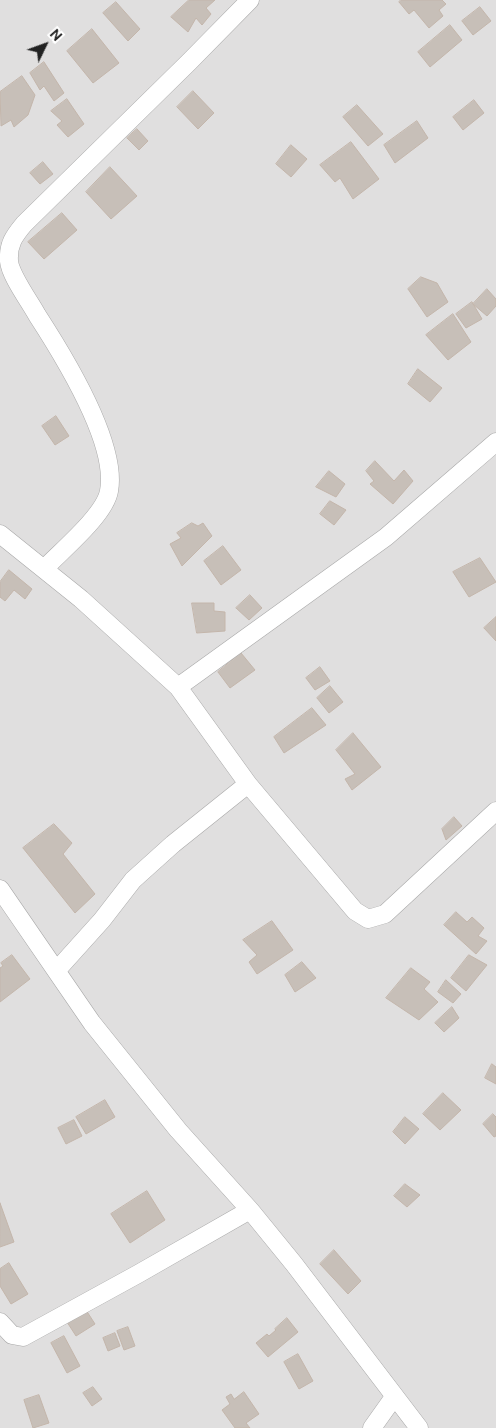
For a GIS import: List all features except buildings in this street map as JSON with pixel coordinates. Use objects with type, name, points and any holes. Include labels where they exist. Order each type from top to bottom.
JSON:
[{"type":"street","points":[[44,569],[94,519],[109,492],[109,458],[88,402],[62,352],[22,290],[12,269],[9,262],[11,240],[24,224],[250,0]]},
{"type":"street","points":[[178,687],[386,537],[496,442]]},
{"type":"street","points":[[0,534],[81,599],[178,687],[248,784],[354,911],[368,918],[385,914],[496,811]]},
{"type":"street","points":[[56,970],[102,920],[133,880],[173,844],[248,784]]},
{"type":"street","points":[[0,888],[92,1022],[178,1130],[250,1210],[294,1264],[419,1428]]},
{"type":"street","points":[[0,1322],[12,1335],[23,1337],[130,1279],[250,1210]]},
{"type":"street","points":[[372,1428],[394,1397]]},
{"type":"shaded area","points":[[0,0],[496,0],[496,1428],[0,1428]]}]
